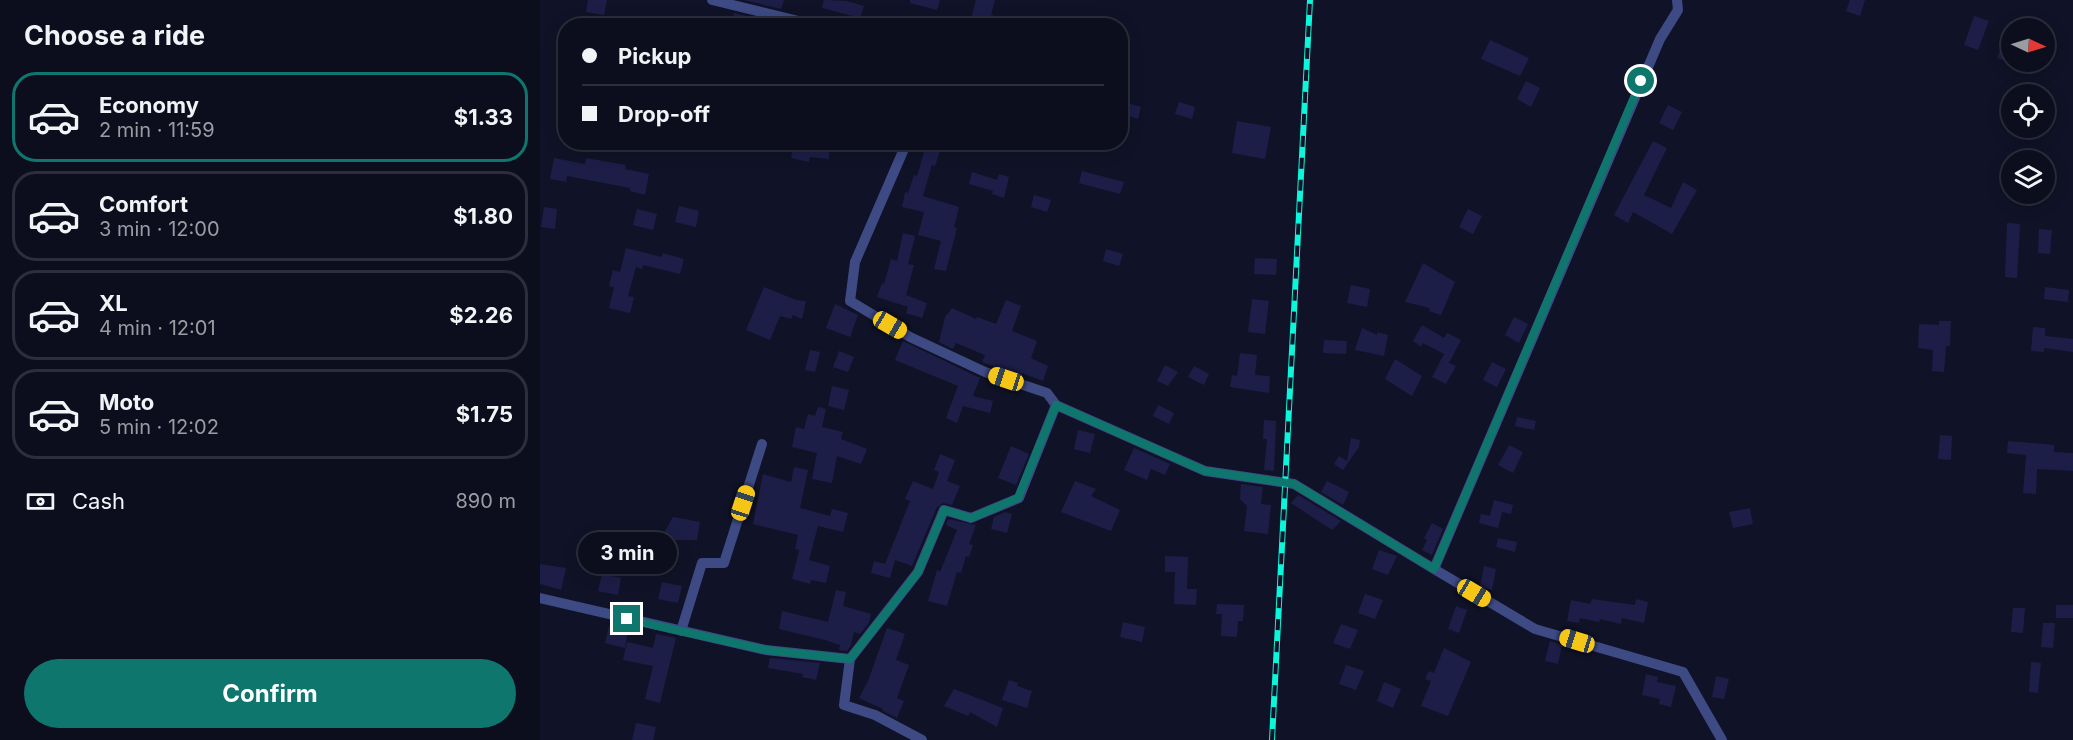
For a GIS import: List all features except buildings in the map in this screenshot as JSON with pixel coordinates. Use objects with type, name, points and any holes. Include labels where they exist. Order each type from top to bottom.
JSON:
[{"type":"street","points":[[712,0],[786,18]]},
{"type":"street","points":[[1434,569],[1659,39],[1678,10],[1677,0]]},
{"type":"street","points":[[904,150],[855,262],[850,301],[910,337],[985,372],[1047,393],[1056,405],[1205,471],[1294,484],[1534,629],[1683,672],[1722,740]]},
{"type":"street","points":[[922,740],[875,715],[844,705],[850,659],[918,572],[944,510],[971,518],[1018,498],[1056,405]]},
{"type":"street","points":[[681,631],[702,563],[724,563],[762,444]]},
{"type":"street","points":[[540,598],[766,650],[850,659]]},
{"type":"railway","points":[[1272,740],[1310,0]]},
{"type":"route","points":[[627,619],[766,650],[850,659],[918,572],[944,510],[971,518],[1018,498],[1056,405],[1205,471],[1294,484],[1434,569],[1641,81]]}]
